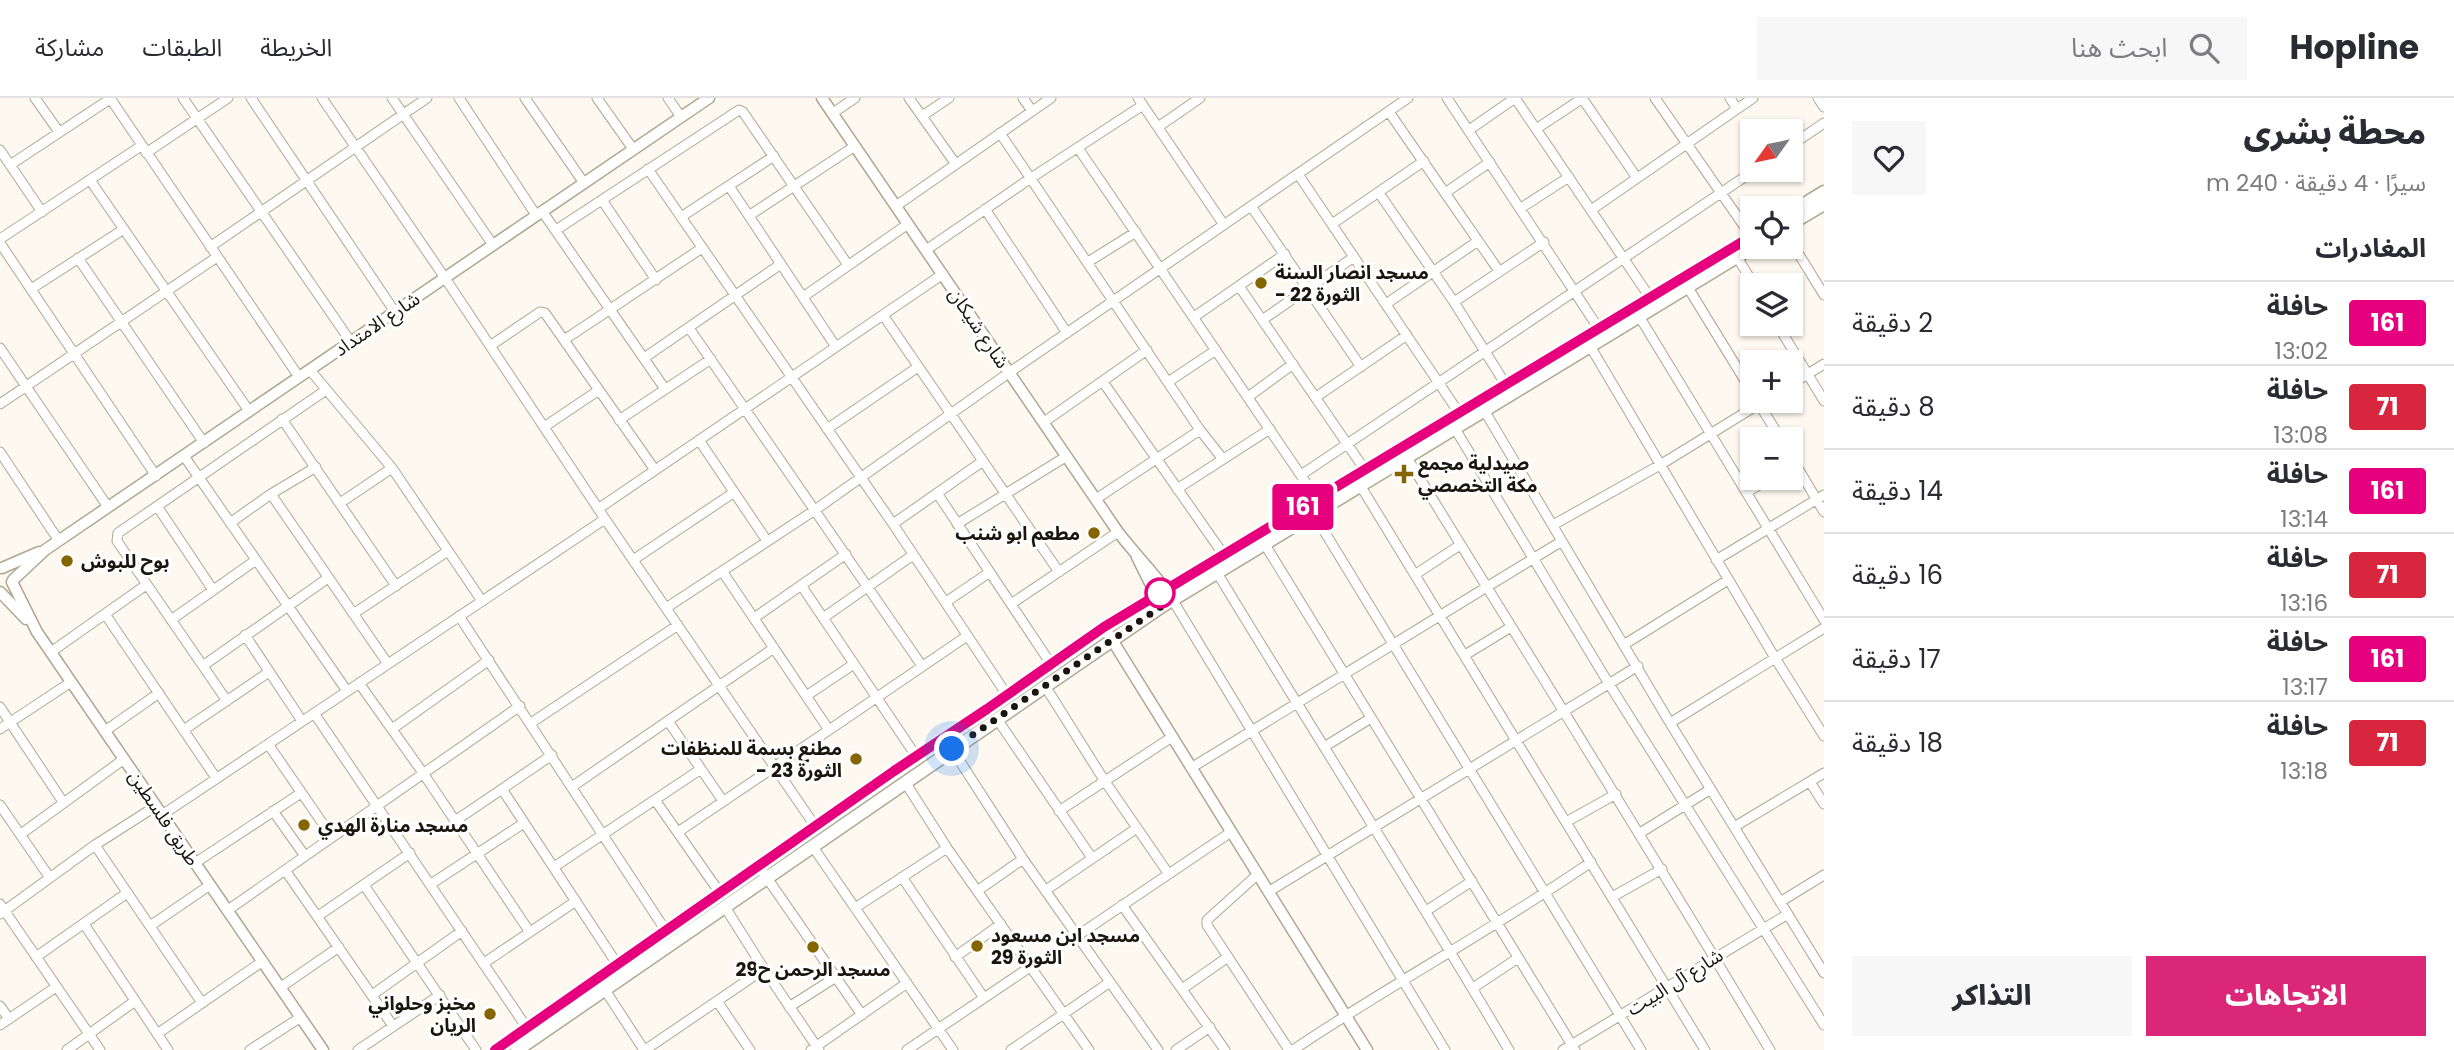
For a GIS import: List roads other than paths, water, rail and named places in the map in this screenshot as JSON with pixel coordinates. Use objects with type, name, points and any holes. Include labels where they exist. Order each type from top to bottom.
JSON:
[{"type":"main road","points":[[1803,205],[1824,192]]},
{"type":"main road","points":[[1803,216],[1824,204]]},
{"type":"main road","points":[[517,1050],[1113,639],[1223,554],[1506,385],[1590,346],[1639,316],[1653,302],[1740,244]]},
{"type":"main road","points":[[495,1050],[1104,627],[1216,571],[1265,543],[1484,410],[1600,329],[1688,286],[1740,255]]},
{"type":"main road","points":[[929,747],[937,760]]},
{"type":"street","points":[[35,98],[59,132]]},
{"type":"street","points":[[10,165],[110,98],[299,377]]},
{"type":"street","points":[[183,98],[351,342]]},
{"type":"street","points":[[156,475],[0,241],[90,180],[197,119],[228,98]]},
{"type":"street","points":[[251,98],[395,312]]},
{"type":"street","points":[[322,98],[598,509],[816,826]]},
{"type":"street","points":[[392,98],[493,245]]},
{"type":"street","points":[[211,247],[427,98]]},
{"type":"street","points":[[459,98],[539,213],[556,230],[665,389]]},
{"type":"street","points":[[525,98],[584,183]]},
{"type":"street","points":[[597,98],[633,149]]},
{"type":"street","points":[[668,98],[681,117]]},
{"type":"street","name":"شارع الامتداد","points":[[1,568],[45,550],[59,541],[709,98]]},
{"type":"street","name":"شارع شيكان","points":[[822,98],[1118,532],[1137,557],[1152,569],[1164,597]]},
{"type":"street","points":[[833,113],[855,98]]},
{"type":"street","points":[[909,98],[955,163]]},
{"type":"street","points":[[922,116],[949,98]]},
{"type":"street","points":[[1023,98],[1032,111]]},
{"type":"street","points":[[896,206],[1051,98]]},
{"type":"street","points":[[1158,127],[1199,98]]},
{"type":"street","points":[[666,608],[815,510],[1408,98]]},
{"type":"street","points":[[1447,98],[1600,329]]},
{"type":"street","points":[[1469,130],[1515,98],[1653,302]]},
{"type":"street","points":[[1536,129],[1583,98],[1637,178]]},
{"type":"street","points":[[1655,98],[1740,220]]},
{"type":"street","points":[[1730,98],[1737,109]]},
{"type":"street","points":[[1591,209],[1754,98]]},
{"type":"street","points":[[1818,98],[1824,107]]},
{"type":"street","points":[[926,250],[1079,148],[1141,102],[1224,225]]},
{"type":"street","points":[[556,230],[739,110],[774,156],[848,265]]},
{"type":"street","points":[[1389,111],[1499,271]]},
{"type":"street","points":[[1803,137],[1824,123]]},
{"type":"street","points":[[1000,133],[1200,430],[1222,458]]},
{"type":"street","points":[[750,215],[855,146]]},
{"type":"street","points":[[1079,148],[1317,499]]},
{"type":"street","points":[[0,150],[42,212]]},
{"type":"street","points":[[681,217],[774,156]]},
{"type":"street","points":[[1332,224],[1424,161]]},
{"type":"street","points":[[1445,193],[1490,162]]},
{"type":"street","points":[[648,169],[893,524],[1007,695]]},
{"type":"street","points":[[1298,174],[1459,413]]},
{"type":"street","points":[[1521,208],[1569,177]]},
{"type":"street","points":[[90,180],[250,411]]},
{"type":"street","points":[[1301,475],[1740,180]]},
{"type":"street","points":[[729,186],[836,347]]},
{"type":"street","points":[[1379,193],[1454,302],[1506,385]]},
{"type":"street","points":[[601,200],[656,280]]},
{"type":"street","points":[[1251,206],[1361,366]]},
{"type":"street","points":[[985,209],[1067,333]]},
{"type":"street","points":[[803,296],[908,224]]},
{"type":"street","points":[[31,289],[124,229]]},
{"type":"street","points":[[1088,262],[1136,232]]},
{"type":"street","points":[[1386,304],[1479,241]]},
{"type":"street","points":[[1454,302],[1544,242]]},
{"type":"street","points":[[564,340],[702,248]]},
{"type":"street","points":[[1194,317],[1285,254]]},
{"type":"street","points":[[0,404],[217,257]]},
{"type":"street","points":[[1262,320],[1354,257]]},
{"type":"street","points":[[1737,257],[1747,273]]},
{"type":"street","points":[[78,258],[204,443]]},
{"type":"street","points":[[1802,259],[1824,295]]},
{"type":"street","points":[[644,358],[781,264]]},
{"type":"street","points":[[598,509],[943,274]]},
{"type":"street","points":[[1239,286],[1364,470]]},
{"type":"street","points":[[1688,286],[1740,372]]},
{"type":"street","points":[[490,346],[542,312],[655,470]]},
{"type":"street","points":[[883,315],[1059,572]]},
{"type":"street","points":[[1639,316],[1824,620]]},
{"type":"street","points":[[690,328],[922,666]]},
{"type":"street","points":[[1316,397],[1407,335]]},
{"type":"street","points":[[1784,336],[1824,401]]},
{"type":"street","points":[[1590,346],[1824,736]]},
{"type":"street","points":[[0,348],[108,507]]},
{"type":"street","points":[[1168,382],[1216,350]]},
{"type":"street","points":[[1044,422],[1147,351]]},
{"type":"street","points":[[619,420],[711,359]]},
{"type":"street","points":[[1248,397],[1293,364]]},
{"type":"street","points":[[1803,377],[1824,364]]},
{"type":"street","points":[[827,429],[918,367]]},
{"type":"street","points":[[310,370],[392,468],[482,601]]},
{"type":"street","points":[[1103,382],[1223,554]]},
{"type":"street","points":[[228,701],[146,585],[116,537],[198,476],[326,390]]},
{"type":"street","points":[[544,427],[599,390]]},
{"type":"street","points":[[1484,410],[1670,723],[1824,973]]},
{"type":"street","points":[[1553,525],[1660,465],[1743,413]]},
{"type":"street","points":[[282,419],[396,586]]},
{"type":"street","points":[[1454,427],[1609,684],[1824,1025]]},
{"type":"street","points":[[1177,489],[1270,429]]},
{"type":"street","points":[[1096,499],[1200,430]]},
{"type":"street","points":[[699,440],[767,541]]},
{"type":"street","points":[[0,452],[59,541]]},
{"type":"street","points":[[184,456],[347,691]]},
{"type":"street","points":[[957,524],[1067,456]]},
{"type":"street","points":[[1406,456],[1562,712],[1640,833],[1770,1050]]},
{"type":"street","points":[[893,524],[983,461]]},
{"type":"street","points":[[230,523],[316,467]]},
{"type":"street","points":[[340,503],[392,468]]},
{"type":"street","points":[[1803,475],[1820,497],[1824,512]]},
{"type":"street","points":[[1360,485],[1706,1050]]},
{"type":"street","points":[[634,561],[733,493]]},
{"type":"street","points":[[937,493],[1051,664]]},
{"type":"street","points":[[271,494],[388,664]]},
{"type":"street","points":[[1716,559],[1820,497]]},
{"type":"street","points":[[157,506],[213,590]]},
{"type":"street","points":[[1313,513],[1641,1050]]},
{"type":"street","points":[[100,1050],[2,910],[95,845],[216,778],[605,519]]},
{"type":"street","points":[[1011,604],[1118,532]]},
{"type":"street","points":[[1191,768],[1562,541]]},
{"type":"street","points":[[1265,543],[1472,881],[1570,1048]]},
{"type":"street","points":[[1416,574],[1461,545]]},
{"type":"street","name":"شارع الامتداد","points":[[0,591],[8,589],[45,550]]},
{"type":"street","points":[[353,614],[448,551]]},
{"type":"street","points":[[754,618],[846,554]]},
{"type":"street","points":[[823,618],[913,555]]},
{"type":"street","points":[[171,620],[256,559]]},
{"type":"street","name":"طريق فلسطين","points":[[1,568],[10,572],[37,632],[323,1050]]},
{"type":"street","points":[[722,571],[829,730]]},
{"type":"street","points":[[1216,571],[1451,951],[1509,1050]]},
{"type":"street","points":[[946,602],[990,572]]},
{"type":"street","points":[[204,664],[328,578]]},
{"type":"street","points":[[1625,644],[1728,580]]},
{"type":"street","points":[[51,652],[146,585]]},
{"type":"street","points":[[802,585],[916,756]]},
{"type":"street","points":[[0,591],[37,632]]},
{"type":"street","points":[[1164,597],[1251,730],[1445,1050]]},
{"type":"street","points":[[105,614],[216,778]]},
{"type":"street","points":[[459,617],[573,786],[666,931]]},
{"type":"street","points":[[531,723],[678,625]]},
{"type":"street","points":[[1104,627],[1367,1050]]},
{"type":"street","points":[[1465,654],[1511,627]]},
{"type":"street","points":[[1670,723],[1824,628]]},
{"type":"street","points":[[245,635],[302,721]]},
{"type":"street","points":[[678,832],[967,636]]},
{"type":"street","points":[[573,786],[774,648]]},
{"type":"street","points":[[392,729],[489,660]]},
{"type":"street","points":[[806,696],[854,664]]},
{"type":"street","points":[[1268,892],[1637,666]]},
{"type":"street","points":[[185,730],[269,672]]},
{"type":"street","points":[[0,729],[71,682]]},
{"type":"street","points":[[359,683],[424,773],[529,931]]},
{"type":"street","points":[[1045,686],[1104,780],[1168,873]]},
{"type":"street","points":[[105,731],[159,694]]},
{"type":"street","points":[[228,910],[520,706]]},
{"type":"street","points":[[0,707],[63,802]]},
{"type":"street","points":[[314,713],[527,1028]]},
{"type":"street","points":[[1324,747],[1371,718]]},
{"type":"street","points":[[997,719],[1092,858]]},
{"type":"street","points":[[668,722],[723,802]]},
{"type":"street","points":[[1059,811],[1172,737]]},
{"type":"street","points":[[268,744],[332,837]]},
{"type":"street","points":[[952,749],[1023,859],[1158,1050]]},
{"type":"street","points":[[455,821],[552,755]]},
{"type":"street","points":[[21,834],[124,759]]},
{"type":"street","points":[[554,867],[701,769]]},
{"type":"street","points":[[1734,827],[1824,774]]},
{"type":"street","points":[[905,782],[947,848],[1089,1050]]},
{"type":"street","points":[[1810,782],[1824,804]]},
{"type":"street","points":[[502,789],[617,964]]},
{"type":"street","points":[[1640,833],[1711,789]]},
{"type":"street","points":[[195,863],[301,793]]},
{"type":"street","points":[[1566,821],[1616,794]]},
{"type":"street","points":[[655,800],[720,893]]},
{"type":"street","points":[[0,805],[50,878]]},
{"type":"street","points":[[273,811],[305,856]]},
{"type":"street","points":[[431,884],[524,823]]},
{"type":"street","points":[[1046,890],[1137,828]]},
{"type":"street","points":[[1077,936],[1231,832]]},
{"type":"street","points":[[95,845],[202,1003]]},
{"type":"street","points":[[813,847],[953,1050]]},
{"type":"street","points":[[855,908],[947,848]]},
{"type":"street","points":[[317,916],[410,853]]},
{"type":"street","points":[[977,891],[1023,859]]},
{"type":"street","points":[[1257,875],[1207,920],[1207,925],[1291,1050],[1544,894],[1591,862]]},
{"type":"street","points":[[758,865],[862,1015]]},
{"type":"street","points":[[1612,897],[1662,869]]},
{"type":"street","points":[[285,870],[393,1026]]},
{"type":"street","points":[[1780,902],[1824,875]]},
{"type":"street","points":[[902,877],[984,998]]},
{"type":"street","points":[[1426,911],[1472,881]]},
{"type":"street","points":[[150,926],[210,885]]},
{"type":"street","points":[[364,885],[476,1050]]},
{"type":"street","points":[[36,957],[127,892]]},
{"type":"street","points":[[484,963],[576,901]]},
{"type":"street","points":[[1122,905],[1226,1050]]},
{"type":"street","points":[[725,907],[816,1049],[907,983]]},
{"type":"street","name":"شارع آل البيت","points":[[1570,1048],[1666,986],[1788,914]]},
{"type":"street","points":[[84,924],[168,1050]]},
{"type":"street","points":[[955,957],[1001,925]]},
{"type":"street","points":[[372,995],[463,931]]},
{"type":"street","points":[[281,988],[339,947]]},
{"type":"street","points":[[1182,989],[1228,957]]},
{"type":"street","points":[[1473,988],[1518,958]]},
{"type":"street","points":[[157,1034],[263,961]]},
{"type":"street","points":[[907,1050],[1030,967]]},
{"type":"street","points":[[605,990],[644,1050],[764,970]]},
{"type":"street","points":[[789,1007],[836,977]]},
{"type":"street","points":[[1012,1050],[1023,1047],[1063,1013],[1110,982]]},
{"type":"street","points":[[0,1025],[56,988]]},
{"type":"street","points":[[358,1050],[440,995]]},
{"type":"street","points":[[67,1050],[135,1001]]},
{"type":"street","points":[[717,1001],[750,1050]]},
{"type":"street","points":[[0,1006],[9,1019]]},
{"type":"street","points":[[250,1050],[301,1017]]},
{"type":"street","points":[[1176,1050],[1210,1027]]},
{"type":"place","name":"مسجد انصار السنة - الثورة 22","points":[[1261,283]]},
{"type":"place","name":"صيدلية مجمع مكة التخصصي","points":[[1404,474]]},
{"type":"place","name":"مطعم ابو شنب","points":[[1094,533]]},
{"type":"place","name":"بوح للبوش","points":[[67,561]]},
{"type":"place","name":"مطنع بسمة للمنظفات - الثورة 23","points":[[856,759]]},
{"type":"place","name":"مسجد منارة الهدي","points":[[304,825]]},
{"type":"place","name":"مسجد ابن مسعود الثورة 29","points":[[977,946]]},
{"type":"place","name":"مسجد الرحمن ح29","points":[[813,947]]},
{"type":"place","name":"مخبز وحلواني الريان","points":[[490,1014]]}]
